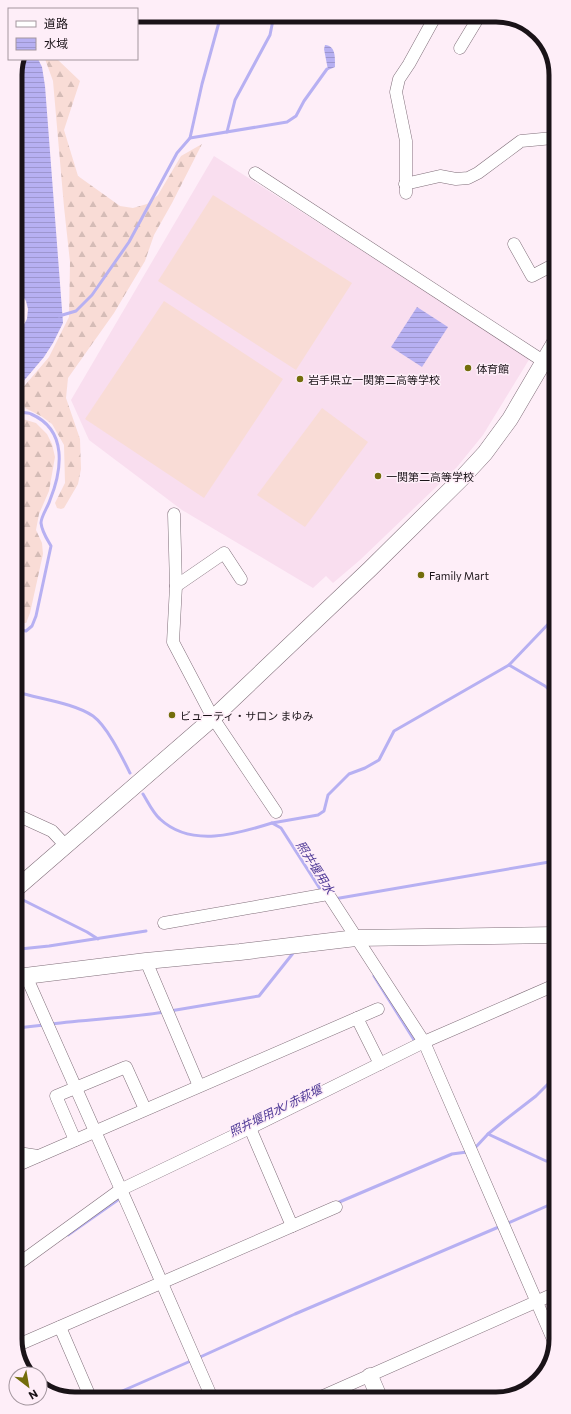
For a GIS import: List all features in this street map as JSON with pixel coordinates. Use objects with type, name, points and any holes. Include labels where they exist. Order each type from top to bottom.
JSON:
[{"type":"street","points":[[432,22],[399,79],[396,92],[406,142],[406,188],[440,176],[456,179],[468,178],[478,173],[521,141],[549,138]]},
{"type":"street","points":[[460,48],[476,22]]},
{"type":"street","points":[[255,173],[543,361]]},
{"type":"street","points":[[514,244],[532,276],[549,267]]},
{"type":"street","points":[[22,884],[213,718],[370,569],[461,480],[485,453],[510,419],[549,352]]},
{"type":"street","points":[[174,514],[176,586],[173,642],[213,718],[276,812]]},
{"type":"street","points":[[176,586],[224,553],[241,579]]},
{"type":"street","points":[[22,817],[52,831],[66,846]]},
{"type":"street","points":[[164,923],[328,894],[424,1042],[549,1330]]},
{"type":"street","points":[[209,1392],[120,1190],[96,1130],[22,976],[356,938],[549,935]]},
{"type":"street","points":[[146,961],[200,1086]]},
{"type":"street","points":[[22,1261],[120,1190],[424,1042],[549,988]]},
{"type":"street","points":[[22,1162],[378,1009]]},
{"type":"street","points":[[357,1018],[380,1064]]},
{"type":"street","points":[[75,1140],[56,1096],[126,1067],[145,1109]]},
{"type":"street","points":[[250,1128],[292,1226]]},
{"type":"street","points":[[22,1154],[38,1156]]},
{"type":"street","points":[[22,1343],[336,1207]]},
{"type":"street","points":[[333,1392],[549,1296]]},
{"type":"street","points":[[60,1327],[88,1392]]},
{"type":"street","points":[[370,1376],[377,1392]]},
{"type":"shaded area","name":"岩手県立一関第二高等学校","points":[[214,156],[530,358],[483,435],[457,467],[360,560],[333,583],[326,576],[313,588],[182,510],[89,440],[71,400]]},
{"type":"green space","points":[[45,60],[58,60],[80,81],[64,130],[78,176],[120,206],[133,208],[147,204],[158,195],[181,156],[202,144],[154,235],[145,261],[114,313],[68,378],[66,398],[80,439],[81,469],[78,484],[64,508],[61,509],[57,508],[55,503],[65,483],[64,445],[52,424],[41,416],[25,408],[22,398],[22,389],[49,357],[69,317],[70,262],[53,81]]},
{"type":"green space","points":[[213,195],[352,283],[296,370],[158,281]]},
{"type":"green space","points":[[164,301],[283,379],[204,498],[85,419]]},
{"type":"green space","points":[[322,408],[368,442],[305,527],[257,495]]},
{"type":"green space","points":[[22,419],[36,423],[47,434],[52,444],[55,457],[49,491],[39,514],[36,530],[42,543],[43,554],[30,613],[26,623],[22,623]]},
{"type":"water","points":[[325,45],[331,47],[335,56],[335,67],[328,70],[324,49]]},
{"type":"water","points":[[24,60],[38,60],[42,67],[45,86],[63,323],[44,357],[22,383],[22,328],[27,319],[28,309],[26,301],[22,295],[22,71]]},
{"type":"water","points":[[417,307],[448,327],[422,367],[391,347]]},
{"type":"waterway","points":[[190,138],[202,84],[219,22]]},
{"type":"waterway","points":[[227,132],[235,100],[270,35],[273,22]]},
{"type":"waterway","points":[[59,316],[76,311],[92,295],[129,242],[177,153],[190,138],[287,122],[296,116],[304,101],[327,69]]},
{"type":"waterway","name":"照井堰用水","points":[[22,412],[31,414],[43,421],[51,430],[56,440],[59,452],[59,464],[54,488],[41,520],[42,529],[51,546],[36,616],[32,626],[26,631],[22,630]]},
{"type":"waterway","points":[[272,823],[318,815],[324,811],[328,795],[349,774],[365,768],[379,760],[394,731],[509,665],[549,623]]},
{"type":"waterway","points":[[509,665],[549,690]]},
{"type":"waterway","name":"照井堰用水","points":[[22,693],[67,705],[93,716],[109,734],[130,773]]},
{"type":"waterway","name":"照井堰用水","points":[[143,794],[157,817],[172,828],[186,833],[200,836],[214,836],[244,831],[272,823],[281,828],[322,892]]},
{"type":"waterway","points":[[334,899],[549,862]]},
{"type":"waterway","points":[[23,900],[98,939]]},
{"type":"waterway","points":[[22,949],[146,931]]},
{"type":"waterway","points":[[170,1011],[259,996],[294,952]]},
{"type":"waterway","name":"照井堰用水","points":[[374,976],[416,1043]]},
{"type":"waterway","points":[[51,1024],[165,1012]]},
{"type":"waterway","points":[[22,1027],[44,1025]]},
{"type":"waterway","points":[[474,1149],[488,1134],[536,1096],[549,1083]]},
{"type":"waterway","points":[[488,1134],[549,1161]]},
{"type":"waterway","points":[[337,1203],[452,1154],[467,1152]]},
{"type":"waterway","name":"照井堰用水/赤萩堰","points":[[68,1235],[122,1197]]},
{"type":"waterway","points":[[506,1224],[549,1205]]},
{"type":"waterway","points":[[198,1358],[295,1314],[501,1226]]},
{"type":"waterway","points":[[120,1392],[193,1360]]},
{"type":"place","name":"体育館","points":[[468,368]]},
{"type":"place","name":"岩手県立一関第二高等学校","points":[[300,379]]},
{"type":"place","name":"一関第二高等学校","points":[[378,476]]},
{"type":"place","name":"Family Mart","points":[[421,575]]},
{"type":"place","name":"ビューティ・サロン まゆみ","points":[[172,715]]}]
